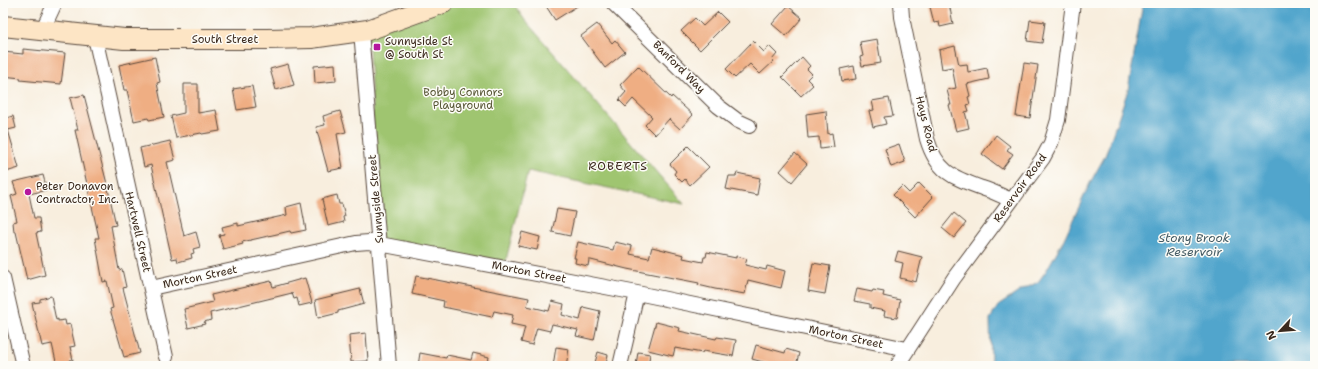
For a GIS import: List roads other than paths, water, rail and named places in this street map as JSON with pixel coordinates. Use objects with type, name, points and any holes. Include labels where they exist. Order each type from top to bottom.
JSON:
[{"type":"main road","name":"South Street","points":[[3,26],[124,39],[291,39],[330,36],[361,31],[387,24],[437,4]]},
{"type":"street","points":[[42,31],[55,3]]},
{"type":"street","name":"Banford Way","points":[[613,3],[718,106],[738,121],[749,126]]},
{"type":"street","name":"Hays Road","points":[[901,3],[902,17],[927,139],[933,157],[943,169],[956,178],[1011,200]]},
{"type":"street","name":"Reservoir Road","points":[[897,366],[954,278],[1043,158],[1055,132],[1058,120],[1073,3]]},
{"type":"street","name":"Sunnyside Street","points":[[361,31],[389,366]]},
{"type":"street","name":"Hartwell Street","points":[[95,37],[166,357]]},
{"type":"street","name":"Morton Street","points":[[151,288],[356,243],[369,242],[637,293],[907,349]]},
{"type":"street","points":[[3,278],[23,366]]},
{"type":"street","points":[[620,366],[637,293]]},
{"type":"water","name":"Stony Brook Reservoir","points":[[1143,3],[1315,3],[1315,366],[991,366],[990,319],[998,306],[1020,291],[1038,282],[1046,271],[1063,241],[1091,181],[1105,156],[1128,90]]},
{"type":"place","name":"Sunnyside St @ South St","points":[[377,47]]},
{"type":"place","name":"Peter Donavon Contractor, Inc.","points":[[28,192]]},
{"type":"district","name":"ROBERTS","points":[[618,166]]},
{"type":"park label","name":"Bobby Connors Playground","points":[[463,98]]}]
